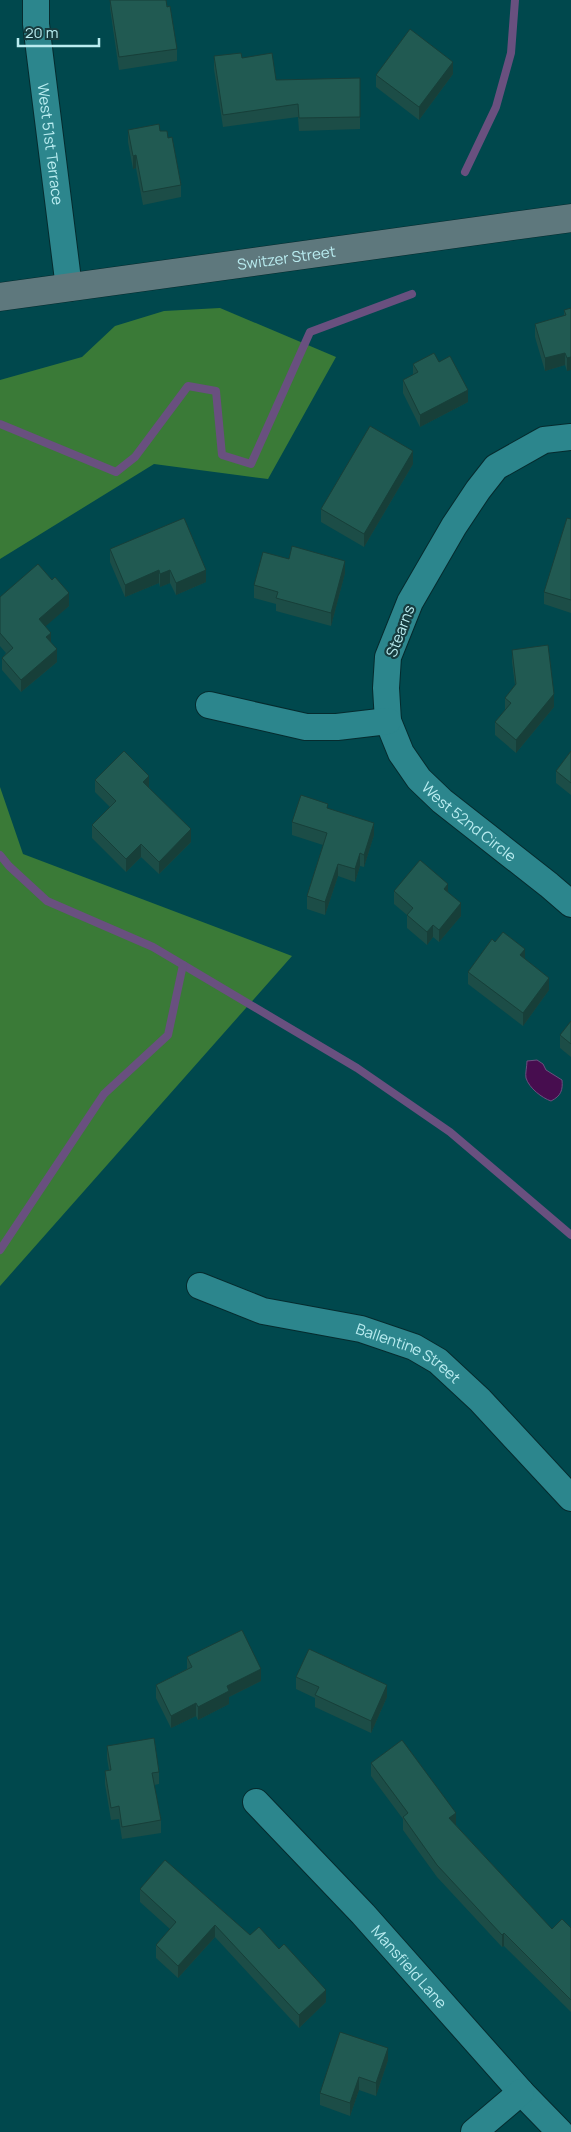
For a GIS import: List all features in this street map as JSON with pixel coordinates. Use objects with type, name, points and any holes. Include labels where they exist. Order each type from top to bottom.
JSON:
[{"type":"street","name":"West 51st Terrace","points":[[36,0],[36,24],[69,288]]},
{"type":"street","name":"Switzer Street","points":[[0,297],[571,218]]},
{"type":"street","name":"Stearns","points":[[388,722],[386,688],[388,657],[410,602],[454,526],[496,468],[544,440],[571,437]]},
{"type":"street","points":[[209,705],[306,727],[337,727],[388,722]]},
{"type":"street","name":"West 52nd Circle","points":[[388,722],[401,753],[419,779],[442,801],[571,904]]},
{"type":"street","name":"Ballentine Street","points":[[200,1286],[263,1311],[361,1329],[414,1347],[438,1360],[480,1400],[571,1498]]},
{"type":"street","name":"Mansfield Lane","points":[[256,1802],[363,1914],[521,2092],[560,2132]]},
{"type":"street","points":[[474,2132],[521,2092]]},
{"type":"green space","points":[[220,308],[336,357],[268,479],[154,464],[0,559],[0,380],[82,357],[115,326],[164,311]]},
{"type":"green space","points":[[0,787],[23,854],[292,956],[0,1286]]},
{"type":"shaded area","points":[[537,1060],[543,1064],[546,1070],[562,1080],[561,1092],[551,1101],[536,1092],[526,1078],[527,1061]]},
{"type":"building","points":[[110,0],[166,0],[167,7],[170,6],[177,49],[119,57]]},
{"type":"building","points":[[410,29],[453,62],[419,107],[376,75]]},
{"type":"building","points":[[241,53],[242,58],[272,53],[276,80],[360,78],[360,117],[299,118],[298,104],[223,115],[214,56]]},
{"type":"building","points":[[159,124],[160,131],[167,131],[168,138],[172,137],[181,185],[143,192],[136,155],[133,156],[128,130]]},
{"type":"building","points":[[571,308],[571,357],[567,358],[565,353],[545,358],[535,324],[566,315],[564,310]]},
{"type":"building","points":[[434,353],[439,362],[450,356],[468,390],[420,415],[403,380],[418,372],[413,364]]},
{"type":"building","points":[[370,426],[413,451],[364,534],[321,509]]},
{"type":"building","points":[[184,518],[206,570],[176,583],[170,570],[160,574],[159,570],[125,585],[110,549]]},
{"type":"building","points":[[567,518],[571,519],[571,600],[544,592]]},
{"type":"building","points":[[292,546],[345,561],[331,613],[276,598],[278,592],[254,585],[263,552],[289,559]]},
{"type":"building","points":[[38,564],[52,580],[55,577],[69,593],[39,619],[51,633],[46,637],[57,649],[21,680],[2,658],[13,648],[0,633],[0,597]]},
{"type":"building","points":[[548,645],[554,694],[516,740],[495,722],[511,703],[505,698],[516,684],[512,650]]},
{"type":"building","points":[[124,751],[149,776],[143,782],[191,829],[159,862],[141,844],[126,859],[92,825],[116,801],[95,780]]},
{"type":"building","points":[[571,751],[571,783],[556,771]]},
{"type":"building","points":[[301,795],[328,804],[327,808],[374,823],[364,855],[360,853],[355,869],[338,864],[325,902],[307,896],[327,833],[292,822]]},
{"type":"building","points":[[420,860],[448,884],[444,889],[461,903],[439,930],[433,925],[427,932],[407,915],[413,908],[394,891]]},
{"type":"building","points":[[503,932],[525,949],[520,955],[549,978],[523,1013],[468,972],[492,939],[495,942]]},
{"type":"building","points":[[571,1021],[571,1044],[560,1035]]},
{"type":"building","points":[[242,1630],[261,1669],[227,1686],[229,1691],[198,1707],[196,1703],[171,1716],[156,1685],[192,1667],[187,1657]]},
{"type":"building","points":[[309,1649],[387,1685],[371,1721],[315,1695],[319,1687],[296,1677]]},
{"type":"building","points":[[154,1738],[159,1772],[152,1773],[161,1820],[122,1827],[119,1806],[111,1808],[105,1771],[111,1770],[107,1746]]},
{"type":"building","points":[[402,1740],[456,1813],[449,1818],[552,1929],[562,1919],[571,1928],[571,2000],[504,1933],[502,1935],[437,1865],[403,1817],[408,1813],[371,1763]]},
{"type":"building","points":[[165,1860],[250,1935],[259,1927],[279,1949],[284,1944],[326,1990],[299,2015],[215,1925],[178,1966],[156,1945],[176,1922],[140,1889]]},
{"type":"building","points":[[340,2032],[388,2048],[376,2083],[359,2077],[350,2103],[320,2093]]},
{"type":"waterway","points":[[465,172],[496,107],[511,53],[515,0]]},
{"type":"waterway","points":[[0,424],[116,472],[135,457],[188,386],[216,391],[222,455],[251,464],[310,332],[412,294]]},
{"type":"waterway","points":[[0,855],[9,866],[47,901],[153,947],[357,1068],[450,1132],[571,1235]]},
{"type":"waterway","points":[[0,1250],[104,1094],[168,1035],[183,965]]}]
